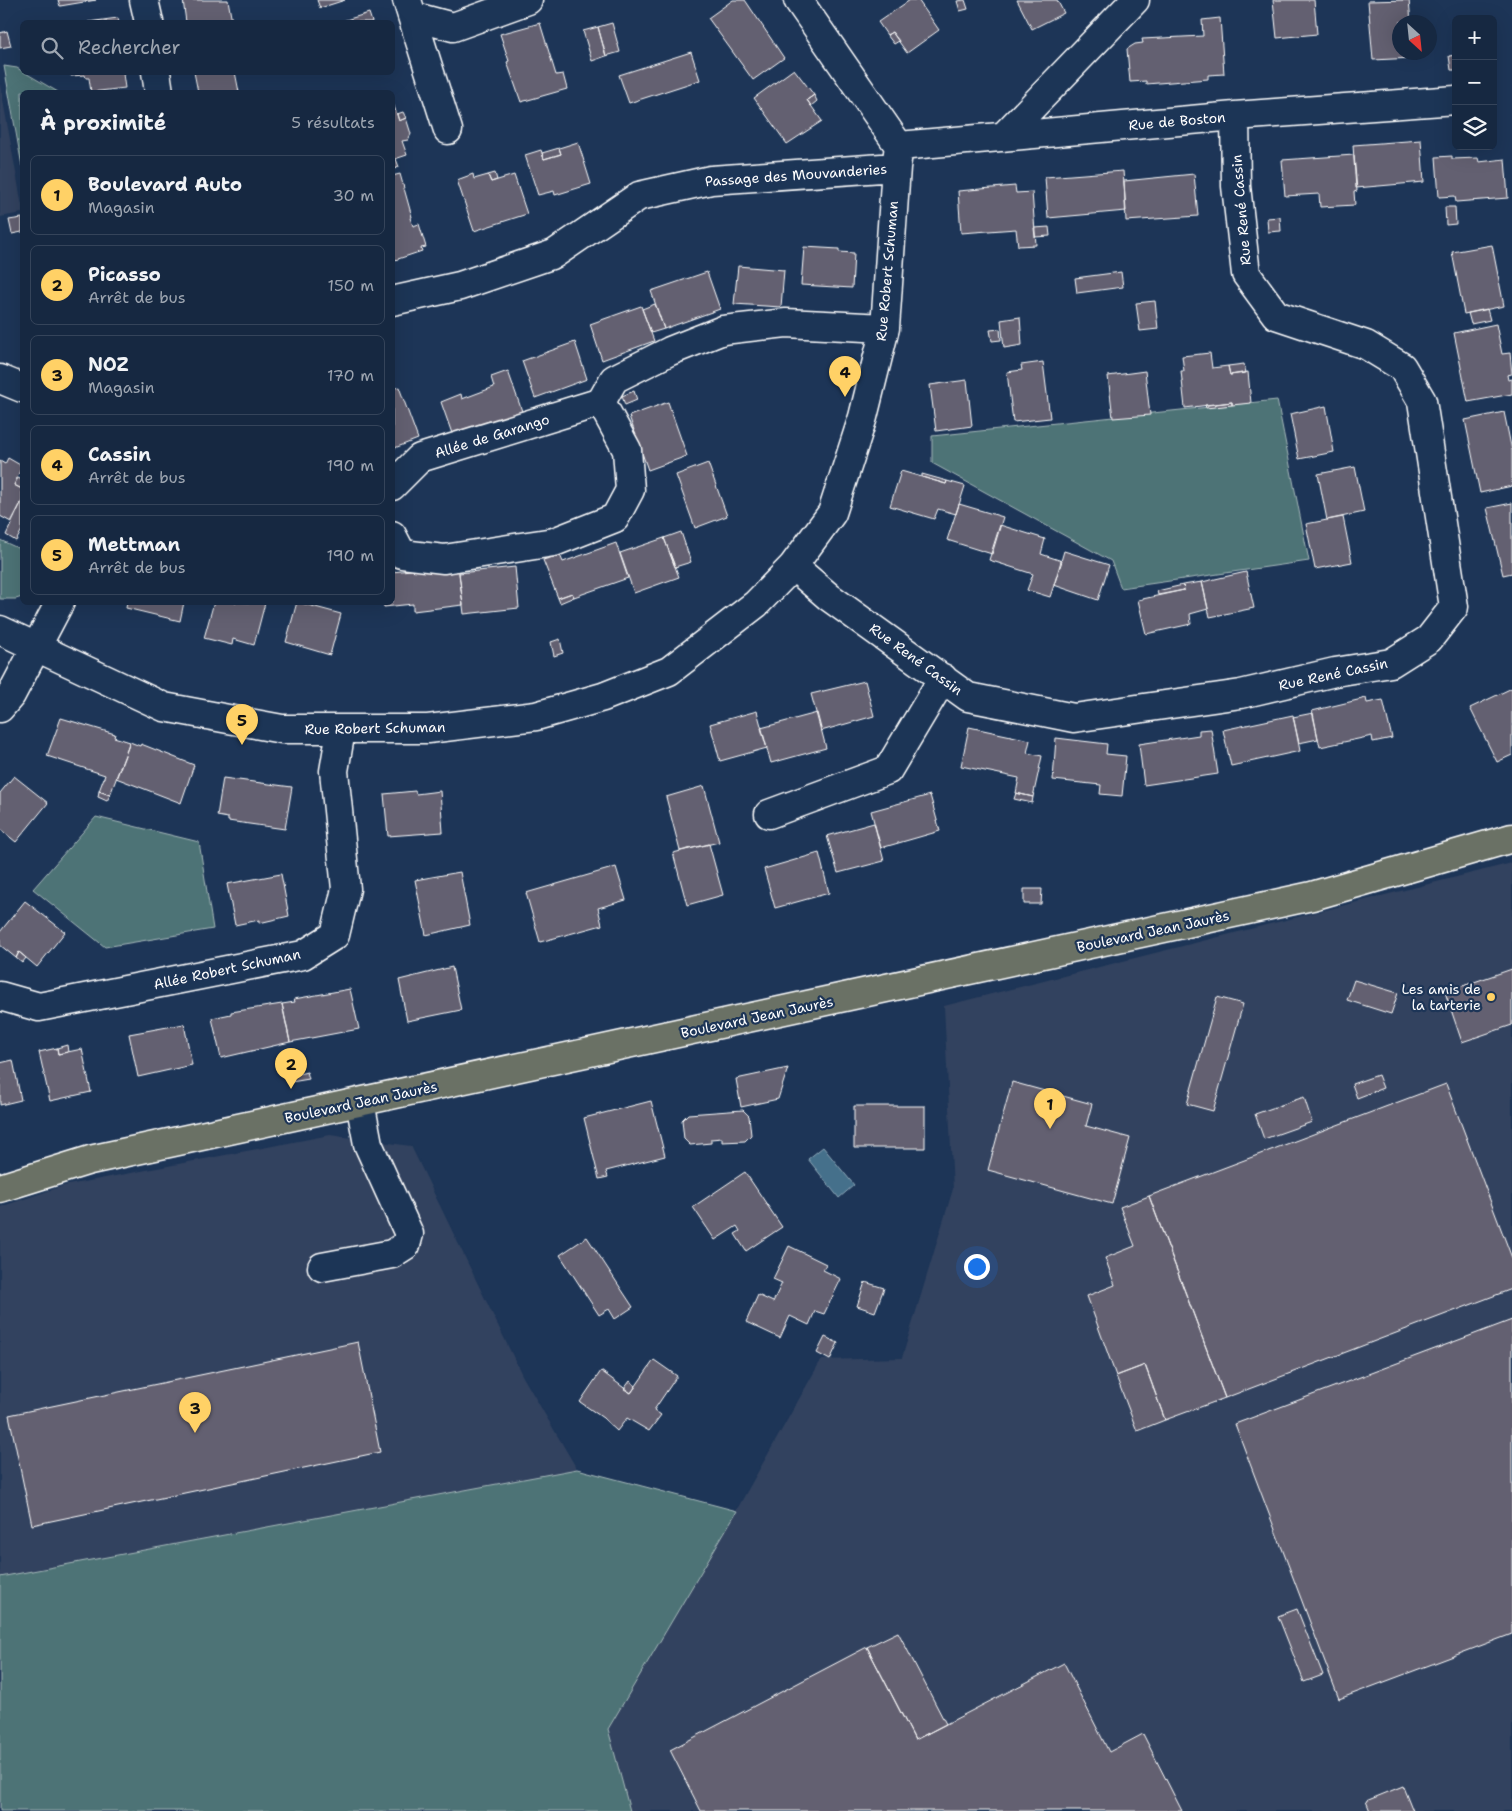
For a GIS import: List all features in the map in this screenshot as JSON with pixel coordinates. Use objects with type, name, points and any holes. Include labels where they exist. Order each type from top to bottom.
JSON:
[{"type":"main road","name":"Boulevard Jean Jaurès","points":[[0,1188],[90,1160],[1312,896],[1512,838]]},
{"type":"street","points":[[144,0],[149,20]]},
{"type":"street","points":[[409,8],[453,27],[528,0]]},
{"type":"street","points":[[798,0],[898,157]]},
{"type":"street","points":[[1003,137],[1135,0]]},
{"type":"street","points":[[409,8],[448,130]]},
{"type":"street","points":[[156,75],[159,90]]},
{"type":"street","name":"Rue de Boston","points":[[898,157],[1003,137],[1235,116],[1452,100]]},
{"type":"street","name":"Rue René Cassin","points":[[793,566],[829,597],[968,697],[1074,718],[1241,694],[1335,672],[1391,663],[1429,639],[1454,607],[1422,401],[1402,368],[1366,345],[1276,315],[1246,274],[1236,186],[1235,116]]},
{"type":"street","name":"Passage des Mouvanderies","points":[[395,300],[460,286],[554,254],[639,196],[711,180],[898,157]]},
{"type":"street","name":"Rue Robert Schuman","points":[[0,630],[164,707],[282,730],[428,729],[536,716],[603,697],[669,670],[756,604],[793,566],[832,513],[863,417],[885,328],[898,157]]},
{"type":"street","points":[[395,541],[402,554],[444,560],[554,542],[615,518],[630,490],[627,450],[600,402],[614,378],[670,351],[723,330],[786,323],[885,328]]},
{"type":"street","points":[[0,379],[20,387]]},
{"type":"street","name":"Allée de Garango","points":[[395,483],[420,458],[600,402]]},
{"type":"street","points":[[0,708],[10,695],[37,648],[58,605]]},
{"type":"street","points":[[769,814],[888,770],[943,678]]},
{"type":"street","name":"Allée Robert Schuman","points":[[0,996],[39,1007],[303,955],[335,935],[346,889],[334,771],[341,730]]},
{"type":"street","points":[[322,1267],[392,1254],[406,1245],[409,1234],[368,1144],[360,1102]]},
{"type":"shaded area","points":[[0,84],[20,195],[20,213],[0,217]]},
{"type":"shaded area","points":[[1512,863],[1512,1811],[0,1811],[0,1207],[63,1186],[330,1135],[411,1146],[523,1377],[577,1469],[736,1511],[821,1360],[902,1358],[953,1189],[944,1006]]},
{"type":"shaded area","points":[[823,1147],[854,1185],[839,1198],[808,1159]]},
{"type":"green space","points":[[4,66],[17,68],[20,70],[20,75],[29,75],[55,90],[20,90],[20,155]]},
{"type":"green space","points":[[1277,400],[1309,561],[1121,588],[1111,561],[932,463],[932,436]]},
{"type":"green space","points":[[0,540],[20,549],[20,598],[0,599]]},
{"type":"green space","points":[[96,817],[199,842],[213,929],[105,947],[33,889]]},
{"type":"green space","points":[[577,1469],[737,1511],[608,1729],[630,1811],[0,1811],[0,1577]]},
{"type":"building","points":[[58,0],[96,0],[60,6]]},
{"type":"building","points":[[183,0],[228,0],[232,20],[186,20]]},
{"type":"building","points":[[317,0],[345,0],[320,8]]},
{"type":"building","points":[[733,0],[745,0],[784,58],[753,80],[708,18]]},
{"type":"building","points":[[910,0],[918,0],[939,30],[907,53],[892,32],[887,35],[878,22]]},
{"type":"building","points":[[965,0],[968,9],[960,11],[957,1]]},
{"type":"building","points":[[1017,0],[1057,0],[1064,13],[1032,29]]},
{"type":"building","points":[[1273,0],[1314,0],[1317,34],[1277,38]]},
{"type":"building","points":[[1409,0],[1410,15],[1392,15],[1392,59],[1373,60],[1368,1]]},
{"type":"building","points":[[369,13],[371,20],[346,20]]},
{"type":"building","points":[[1220,18],[1224,74],[1208,75],[1208,79],[1146,84],[1146,81],[1130,82],[1127,49],[1135,44],[1143,43],[1142,39],[1203,36],[1202,20]]},
{"type":"building","points":[[540,23],[556,75],[563,74],[567,89],[521,102],[507,62],[509,61],[500,34]]},
{"type":"building","points":[[612,23],[620,52],[606,56],[598,27]]},
{"type":"building","points":[[598,27],[606,56],[592,61],[583,31]]},
{"type":"building","points":[[7,31],[11,46],[0,48],[0,33]]},
{"type":"building","points":[[892,32],[899,41],[894,44],[887,35]]},
{"type":"building","points":[[691,52],[700,80],[629,103],[619,75]]},
{"type":"building","points":[[1449,56],[1452,56],[1452,70],[1451,70]]},
{"type":"building","points":[[794,69],[814,95],[807,100],[822,121],[787,144],[754,98]]},
{"type":"building","points":[[85,75],[123,75],[125,88],[91,90],[89,78],[86,78]]},
{"type":"building","points":[[195,75],[236,75],[239,90],[198,90]]},
{"type":"building","points":[[814,95],[817,101],[811,106],[807,100]]},
{"type":"building","points":[[395,109],[399,121],[406,118],[411,134],[408,140],[402,141],[407,155],[395,159]]},
{"type":"building","points":[[403,112],[406,118],[399,121],[397,114]]},
{"type":"building","points":[[1421,140],[1424,182],[1356,188],[1353,145]]},
{"type":"building","points":[[578,142],[591,184],[555,195],[554,191],[538,195],[525,155],[541,150],[544,159],[561,154],[559,148]]},
{"type":"building","points":[[559,148],[561,154],[544,159],[542,153]]},
{"type":"building","points":[[1354,155],[1357,191],[1354,192],[1355,205],[1320,207],[1319,194],[1285,196],[1282,160]]},
{"type":"building","points":[[1452,156],[1452,159],[1478,158],[1479,162],[1505,159],[1508,198],[1456,202],[1455,196],[1439,197],[1436,157]]},
{"type":"building","points":[[395,159],[399,167],[395,169]]},
{"type":"building","points":[[1123,171],[1126,211],[1048,218],[1045,177]]},
{"type":"building","points":[[495,173],[497,180],[491,182],[488,175]]},
{"type":"building","points":[[400,174],[412,217],[410,218],[413,226],[419,224],[426,247],[421,248],[422,251],[395,260],[395,175]]},
{"type":"building","points":[[473,174],[474,179],[488,175],[491,182],[514,175],[527,214],[474,231],[457,180]]},
{"type":"building","points":[[1194,174],[1198,216],[1126,221],[1124,181]]},
{"type":"building","points":[[1015,186],[1016,193],[1032,192],[1036,245],[1018,246],[1016,229],[961,233],[958,191]]},
{"type":"building","points":[[1445,207],[1455,207],[1456,224],[1446,225]]},
{"type":"building","points":[[1280,217],[1281,231],[1268,232],[1267,218]]},
{"type":"building","points":[[20,218],[20,232],[12,234],[9,220]]},
{"type":"building","points":[[1049,227],[1050,236],[1035,237],[1034,228]]},
{"type":"building","points":[[1492,245],[1504,306],[1464,314],[1452,252]]},
{"type":"building","points":[[804,247],[839,249],[839,252],[854,253],[852,288],[801,285]]},
{"type":"building","points":[[738,266],[784,270],[781,307],[734,304]]},
{"type":"building","points":[[707,272],[720,309],[664,329],[651,291]]},
{"type":"building","points":[[1121,272],[1123,287],[1077,293],[1075,278]]},
{"type":"building","points":[[1155,301],[1158,329],[1140,331],[1136,303]]},
{"type":"building","points":[[655,304],[664,329],[651,333],[642,309]]},
{"type":"building","points":[[641,306],[654,341],[602,360],[590,324]]},
{"type":"building","points":[[1487,309],[1490,320],[1471,324],[1468,313]]},
{"type":"building","points":[[1020,317],[1022,345],[1004,348],[1001,320]]},
{"type":"building","points":[[1496,324],[1502,354],[1510,353],[1512,374],[1507,375],[1508,380],[1512,379],[1512,394],[1468,402],[1454,333]]},
{"type":"building","points":[[1000,329],[1001,340],[992,341],[990,330]]},
{"type":"building","points":[[575,342],[587,379],[535,398],[522,361]]},
{"type":"building","points":[[1210,353],[1212,368],[1228,366],[1230,375],[1248,372],[1251,403],[1232,405],[1232,402],[1185,408],[1181,371],[1184,371],[1182,356]]},
{"type":"building","points":[[1043,362],[1050,418],[1013,422],[1007,372],[1022,370],[1021,365]]},
{"type":"building","points":[[1244,364],[1246,373],[1230,375],[1228,366]]},
{"type":"building","points":[[508,371],[524,417],[455,442],[441,402],[461,394],[462,399],[494,387],[491,377]]},
{"type":"building","points":[[1145,371],[1150,415],[1113,418],[1108,376]]},
{"type":"building","points":[[967,380],[972,426],[936,431],[930,385]]},
{"type":"building","points":[[399,387],[418,439],[395,448],[395,388]]},
{"type":"building","points":[[634,391],[637,400],[625,405],[622,396]]},
{"type":"building","points":[[668,402],[687,456],[648,470],[629,416]]},
{"type":"building","points":[[1232,402],[1232,405],[1206,408],[1205,405]]},
{"type":"building","points":[[1326,406],[1334,452],[1299,459],[1290,414]]},
{"type":"building","points":[[1504,412],[1512,451],[1512,486],[1480,493],[1465,420]]},
{"type":"building","points":[[8,458],[20,465],[20,471],[14,485],[20,488],[20,505],[11,522],[0,516],[0,461],[5,464]]},
{"type":"building","points":[[708,463],[727,516],[695,528],[676,475]]},
{"type":"building","points":[[1355,467],[1364,512],[1327,520],[1318,474]]},
{"type":"building","points":[[901,471],[946,484],[947,481],[965,486],[956,514],[938,509],[934,519],[890,506]]},
{"type":"building","points":[[922,474],[947,481],[946,484],[922,477]]},
{"type":"building","points":[[18,478],[20,479],[20,488],[14,485]]},
{"type":"building","points":[[1512,503],[1512,573],[1503,575],[1487,508]]},
{"type":"building","points":[[959,504],[1003,517],[992,554],[947,540]]},
{"type":"building","points":[[20,505],[20,534],[16,541],[6,535]]},
{"type":"building","points":[[1343,517],[1352,562],[1315,569],[1306,524]]},
{"type":"building","points":[[1000,525],[1045,539],[1041,554],[1062,561],[1050,597],[1027,590],[1033,574],[989,560]]},
{"type":"building","points":[[681,532],[691,562],[675,567],[664,538]]},
{"type":"building","points":[[664,538],[679,577],[634,593],[620,553]]},
{"type":"building","points":[[616,543],[628,578],[574,597],[572,593],[558,598],[543,560],[560,555],[563,562]]},
{"type":"building","points":[[1064,551],[1109,565],[1098,600],[1054,585]]},
{"type":"building","points":[[458,565],[463,605],[413,611],[413,604],[384,607],[384,605],[395,605],[395,572]]},
{"type":"building","points":[[515,567],[519,608],[464,614],[459,573]]},
{"type":"building","points":[[1246,572],[1254,608],[1210,617],[1202,582]]},
{"type":"building","points":[[1202,582],[1208,609],[1190,614],[1191,624],[1146,634],[1138,600],[1184,590],[1183,585]]},
{"type":"building","points":[[1183,585],[1184,590],[1158,595],[1157,591]]},
{"type":"building","points":[[572,593],[574,597],[560,603],[558,598]]},
{"type":"building","points":[[126,605],[183,605],[180,621],[126,608]]},
{"type":"building","points":[[213,605],[264,605],[254,645],[233,639],[232,645],[204,638]]},
{"type":"building","points":[[296,605],[308,605],[341,614],[330,655],[286,642]]},
{"type":"building","points":[[560,639],[563,653],[554,656],[551,642]]},
{"type":"building","points":[[865,681],[874,716],[821,731],[811,694]]},
{"type":"building","points":[[1512,688],[1512,755],[1497,762],[1470,708]]},
{"type":"building","points":[[1366,698],[1367,703],[1383,700],[1392,738],[1373,742],[1372,736],[1320,747],[1312,711]]},
{"type":"building","points":[[757,711],[767,748],[720,761],[710,724]]},
{"type":"building","points":[[817,713],[826,748],[771,763],[761,728]]},
{"type":"building","points":[[1313,713],[1318,739],[1299,743],[1293,717]]},
{"type":"building","points":[[1293,715],[1300,751],[1231,766],[1223,730]]},
{"type":"building","points":[[61,718],[115,734],[114,737],[130,742],[110,795],[99,791],[105,775],[47,756]]},
{"type":"building","points":[[969,727],[1030,740],[1027,753],[1042,756],[1033,797],[1016,793],[1019,778],[961,766]]},
{"type":"building","points":[[1211,729],[1218,774],[1144,785],[1139,744],[1199,735],[1199,730]]},
{"type":"building","points":[[1056,738],[1107,744],[1106,754],[1126,756],[1122,796],[1100,794],[1101,785],[1053,780]]},
{"type":"building","points":[[130,742],[140,746],[141,744],[194,765],[181,803],[116,778]]},
{"type":"building","points":[[14,776],[48,803],[16,842],[0,829],[0,793]]},
{"type":"building","points":[[223,778],[292,787],[285,829],[228,821],[228,818],[217,816]]},
{"type":"building","points":[[704,786],[719,842],[680,851],[666,797]]},
{"type":"building","points":[[99,791],[110,795],[107,801],[98,797]]},
{"type":"building","points":[[415,791],[416,794],[440,791],[443,832],[388,836],[384,794]]},
{"type":"building","points":[[1016,793],[1033,797],[1032,803],[1014,799]]},
{"type":"building","points":[[930,795],[940,831],[881,848],[871,811]]},
{"type":"building","points":[[874,823],[884,861],[838,873],[827,836]]},
{"type":"building","points":[[709,844],[723,895],[687,905],[673,853]]},
{"type":"building","points":[[819,853],[829,893],[775,908],[764,869]]},
{"type":"building","points":[[616,867],[626,900],[598,908],[602,925],[540,942],[526,893]]},
{"type":"building","points":[[460,872],[470,925],[426,935],[415,880]]},
{"type":"building","points":[[281,874],[289,916],[259,923],[259,920],[235,925],[227,884]]},
{"type":"building","points":[[1024,889],[1042,889],[1041,904],[1024,904]]},
{"type":"building","points":[[25,901],[65,932],[37,967],[19,952],[16,958],[0,945],[0,932]]},
{"type":"building","points":[[19,952],[26,958],[22,963],[16,958]]},
{"type":"building","points":[[452,967],[461,1010],[407,1021],[399,980]]},
{"type":"building","points":[[1512,969],[1512,1025],[1462,1042],[1445,992]]},
{"type":"building","points":[[1354,980],[1398,993],[1391,1014],[1347,1000]]},
{"type":"building","points":[[350,989],[359,1029],[290,1042],[282,1004],[295,1002],[294,999]]},
{"type":"building","points":[[1217,997],[1243,1004],[1213,1111],[1187,1104]]},
{"type":"building","points":[[282,1004],[290,1042],[221,1058],[212,1018],[231,1014],[231,1012]]},
{"type":"building","points":[[184,1024],[192,1065],[138,1077],[129,1034]]},
{"type":"building","points":[[67,1045],[68,1052],[58,1054],[57,1048]]},
{"type":"building","points":[[57,1048],[58,1054],[82,1049],[91,1092],[50,1101],[39,1052]]},
{"type":"building","points":[[13,1060],[21,1100],[0,1105],[0,1063]]},
{"type":"building","points":[[788,1068],[778,1099],[741,1107],[736,1079]]},
{"type":"building","points":[[307,1072],[309,1079],[291,1082],[290,1076]]},
{"type":"building","points":[[1378,1075],[1383,1088],[1357,1098],[1352,1084]]},
{"type":"building","points":[[1012,1082],[1092,1104],[1086,1126],[1130,1138],[1112,1204],[988,1170]]},
{"type":"building","points":[[1446,1084],[1512,1258],[1512,1289],[1225,1398],[1149,1196]]},
{"type":"building","points":[[1304,1097],[1312,1122],[1264,1139],[1255,1114]]},
{"type":"building","points":[[651,1101],[665,1156],[606,1171],[608,1177],[599,1179],[584,1118]]},
{"type":"building","points":[[854,1106],[925,1106],[925,1148],[854,1148]]},
{"type":"building","points":[[743,1110],[749,1116],[751,1135],[745,1141],[722,1142],[722,1138],[711,1139],[711,1143],[690,1145],[684,1139],[682,1120],[688,1114]]},
{"type":"building","points":[[745,1172],[782,1227],[746,1251],[735,1234],[740,1231],[737,1226],[715,1240],[693,1207]]},
{"type":"building","points":[[1149,1196],[1225,1398],[1165,1420],[1145,1365],[1116,1376],[1087,1296],[1115,1285],[1105,1258],[1135,1246],[1120,1207]]},
{"type":"building","points":[[587,1237],[633,1307],[615,1319],[609,1309],[599,1315],[560,1255]]},
{"type":"building","points":[[789,1246],[826,1264],[823,1270],[841,1279],[824,1314],[815,1311],[809,1325],[790,1316],[780,1338],[746,1322],[758,1295],[773,1302],[782,1283],[773,1279]]},
{"type":"building","points":[[865,1282],[884,1288],[875,1312],[857,1306]]},
{"type":"building","points":[[1512,1320],[1512,1634],[1339,1699],[1235,1424]]},
{"type":"building","points":[[825,1337],[838,1343],[830,1360],[817,1353]]},
{"type":"building","points":[[358,1342],[380,1452],[32,1525],[9,1415]]},
{"type":"building","points":[[654,1360],[677,1376],[654,1410],[661,1415],[649,1431],[627,1418],[617,1431],[603,1418],[580,1402],[601,1371],[631,1393]]},
{"type":"building","points":[[1145,1365],[1165,1420],[1137,1431],[1116,1376]]},
{"type":"building","points":[[630,1381],[636,1386],[631,1393],[624,1389]]},
{"type":"building","points":[[1297,1609],[1323,1675],[1304,1682],[1278,1616]]},
{"type":"building","points":[[898,1632],[946,1724],[915,1740],[867,1647]]},
{"type":"building","points":[[867,1647],[915,1740],[1064,1663],[1109,1752],[1143,1734],[1182,1811],[701,1811],[670,1750]]},
{"type":"building","points":[[1403,1786],[1413,1811],[1370,1811],[1366,1801]]},
{"type":"place","name":"Cassin","points":[[845,397]]},
{"type":"place","name":"Mettman","points":[[242,745]]},
{"type":"place","name":"Les amis de la tarterie","points":[[1491,997]]},
{"type":"place","name":"Picasso","points":[[291,1089]]},
{"type":"place","name":"Boulevard Auto","points":[[1050,1129]]},
{"type":"place","name":"NOZ","points":[[195,1433]]}]
